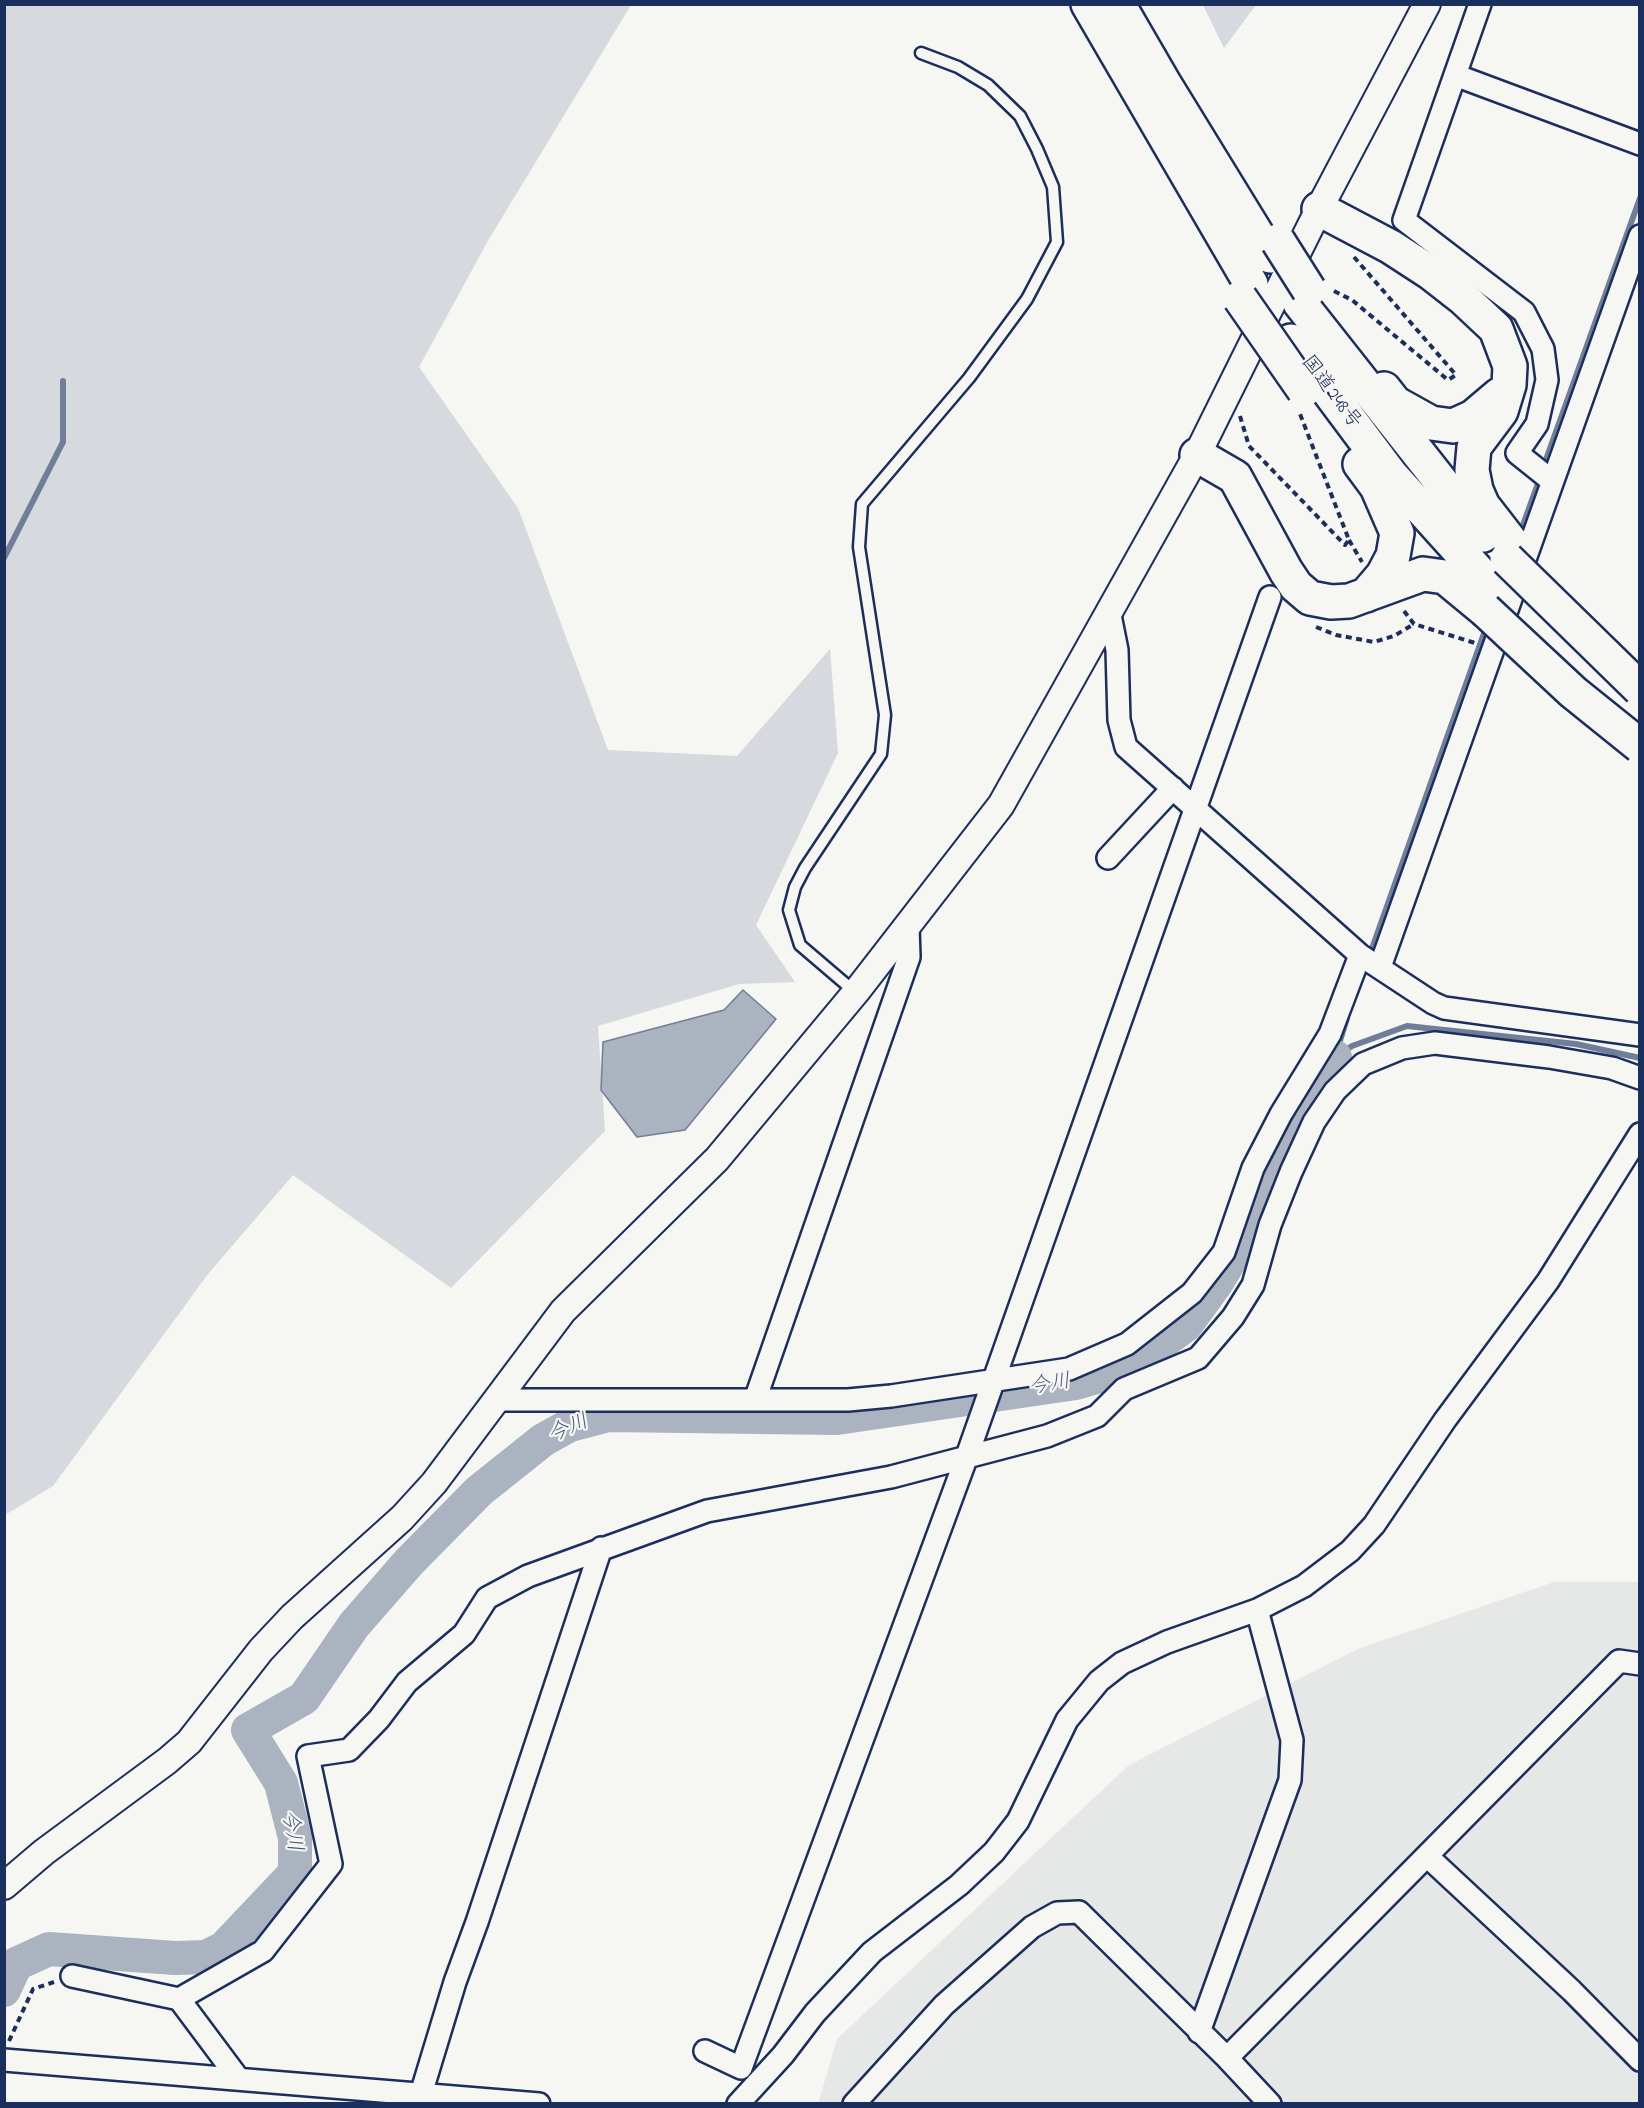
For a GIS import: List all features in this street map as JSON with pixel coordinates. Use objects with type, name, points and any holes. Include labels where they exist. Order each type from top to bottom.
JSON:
[{"type":"highway","points":[[1088,4],[1234,255],[1246,291],[1301,400],[1377,488],[1397,533],[1393,556],[1383,575],[1365,596]]},
{"type":"highway","name":"国道248号","points":[[1122,10],[1164,85],[1274,248],[1313,294],[1480,532],[1499,575],[1543,595],[1640,689]]},
{"type":"highway","points":[[1319,210],[1391,247],[1463,298],[1496,329],[1510,366],[1509,385],[1501,411],[1474,447],[1472,470],[1499,575],[1573,692],[1640,746]]},
{"type":"highway","name":"国道248号","points":[[1246,291],[1291,341],[1391,475],[1499,575],[1640,730]]},
{"type":"highway","points":[[1313,294],[1395,403],[1431,423],[1453,426],[1473,417],[1509,385]]},
{"type":"highway","points":[[1197,455],[1235,477],[1286,571],[1296,586],[1310,598],[1331,602],[1365,596],[1381,591],[1400,580],[1423,574],[1445,577],[1499,575]]},
{"type":"street","points":[[4,1886],[44,1852],[167,1761],[189,1742],[261,1650],[292,1617],[402,1518],[466,1443],[495,1400],[563,1311],[717,1159],[856,992],[1001,805],[1197,455],[1319,210],[1427,4]]},
{"type":"street","points":[[1480,4],[1404,220],[1524,312],[1543,349],[1547,380],[1537,424],[1517,453],[1552,481]]},
{"type":"street","points":[[1455,75],[1640,144]]},
{"type":"street","points":[[1380,967],[1640,236]]},
{"type":"street","points":[[705,2051],[741,2068],[967,1456],[1270,597]]},
{"type":"street","points":[[1109,610],[1117,650],[1119,720],[1126,747],[1360,955],[1432,1003],[1444,1008],[1640,1035]]},
{"type":"street","points":[[1108,858],[1173,788]]},
{"type":"street","points":[[755,1400],[909,957],[908,926]]},
{"type":"street","points":[[495,1400],[755,1400],[880,1397],[1069,1369],[1127,1344],[1192,1293],[1224,1252],[1253,1167],[1281,1114],[1330,1034],[1360,955]]},
{"type":"street","points":[[179,1999],[263,1951],[331,1864],[308,1756],[349,1750],[380,1719],[407,1682],[464,1634],[487,1598],[528,1576],[707,1510],[891,1477],[1047,1436],[1097,1416],[1124,1389],[1198,1358],[1233,1317],[1253,1285],[1270,1225],[1314,1122],[1335,1090],[1363,1064],[1402,1048],[1435,1043],[1549,1057],[1612,1068],[1640,1078]]},
{"type":"street","points":[[738,2103],[783,2055],[815,2013],[872,1952],[960,1885],[994,1852],[1018,1821],[1066,1720],[1099,1681],[1122,1663],[1167,1641],[1257,1610],[1304,1586],[1350,1551],[1374,1525],[1445,1420],[1548,1281],[1640,1134]]},
{"type":"street","points":[[421,2094],[454,1982],[477,1922],[601,1548]]},
{"type":"street","points":[[1199,2032],[1290,1780],[1292,1740],[1257,1610]]},
{"type":"street","points":[[1227,2058],[1619,1661],[1640,1664]]},
{"type":"street","points":[[1427,1856],[1572,1991],[1640,2060]]},
{"type":"street","points":[[854,2103],[944,2005],[1032,1927],[1057,1913],[1079,1912],[1270,2103]]},
{"type":"street","points":[[72,1976],[179,1999],[238,2078]]},
{"type":"street","points":[[4,2060],[539,2103]]},
{"type":"lane","points":[[856,992],[800,945],[789,910],[795,887],[805,868],[880,753],[885,715],[859,548],[862,504],[969,378],[1027,299],[1057,242],[1053,188],[1037,148],[1020,117],[988,85],[958,67],[921,53]]},
{"type":"path","points":[[1313,294],[1352,300],[1448,380],[1456,375],[1347,253]]},
{"type":"path","points":[[1301,400],[1349,540],[1363,563]]},
{"type":"path","points":[[1239,412],[1249,446],[1345,545],[1349,540]]},
{"type":"path","points":[[1404,611],[1414,624],[1472,642]]},
{"type":"path","points":[[4,2049],[33,1989],[72,1976]]},
{"type":"shaded area","points":[[5,5],[631,5],[489,239],[419,367],[518,508],[608,750],[737,756],[830,649],[838,753],[756,925],[795,982],[739,984],[598,1026],[605,1131],[451,1288],[293,1175],[208,1274],[53,1486],[5,1515]]},
{"type":"shaded area","points":[[1203,5],[1256,5],[1224,48]]},
{"type":"shaded area","points":[[743,990],[776,1019],[685,1130],[637,1137],[601,1090],[603,1042],[724,1010]]},
{"type":"shaded area","points":[[1554,1582],[1639,1582],[1639,2103],[818,2104],[837,2039],[1129,1765],[1360,1648]]},
{"type":"waterway","points":[[1543,468],[1640,198]]},
{"type":"waterway","points":[[4,558],[63,442],[63,381]]},
{"type":"waterway","points":[[1519,536],[1540,478]]},
{"type":"waterway","points":[[1369,957],[1487,625]]},
{"type":"waterway","points":[[1335,1057],[1347,1018]]},
{"type":"waterway","points":[[1335,1057],[1352,1046],[1407,1026],[1576,1044],[1640,1058]]},
{"type":"waterway","name":"今川","points":[[4,1990],[16,1964],[49,1949],[175,1958],[206,1957],[224,1948],[295,1873],[295,1838],[281,1783],[248,1730],[304,1698],[354,1625],[409,1562],[479,1491],[543,1440],[570,1425],[608,1415],[837,1418],[1076,1383],[1127,1368],[1186,1325],[1217,1282],[1231,1259],[1303,1100],[1335,1057]]}]
